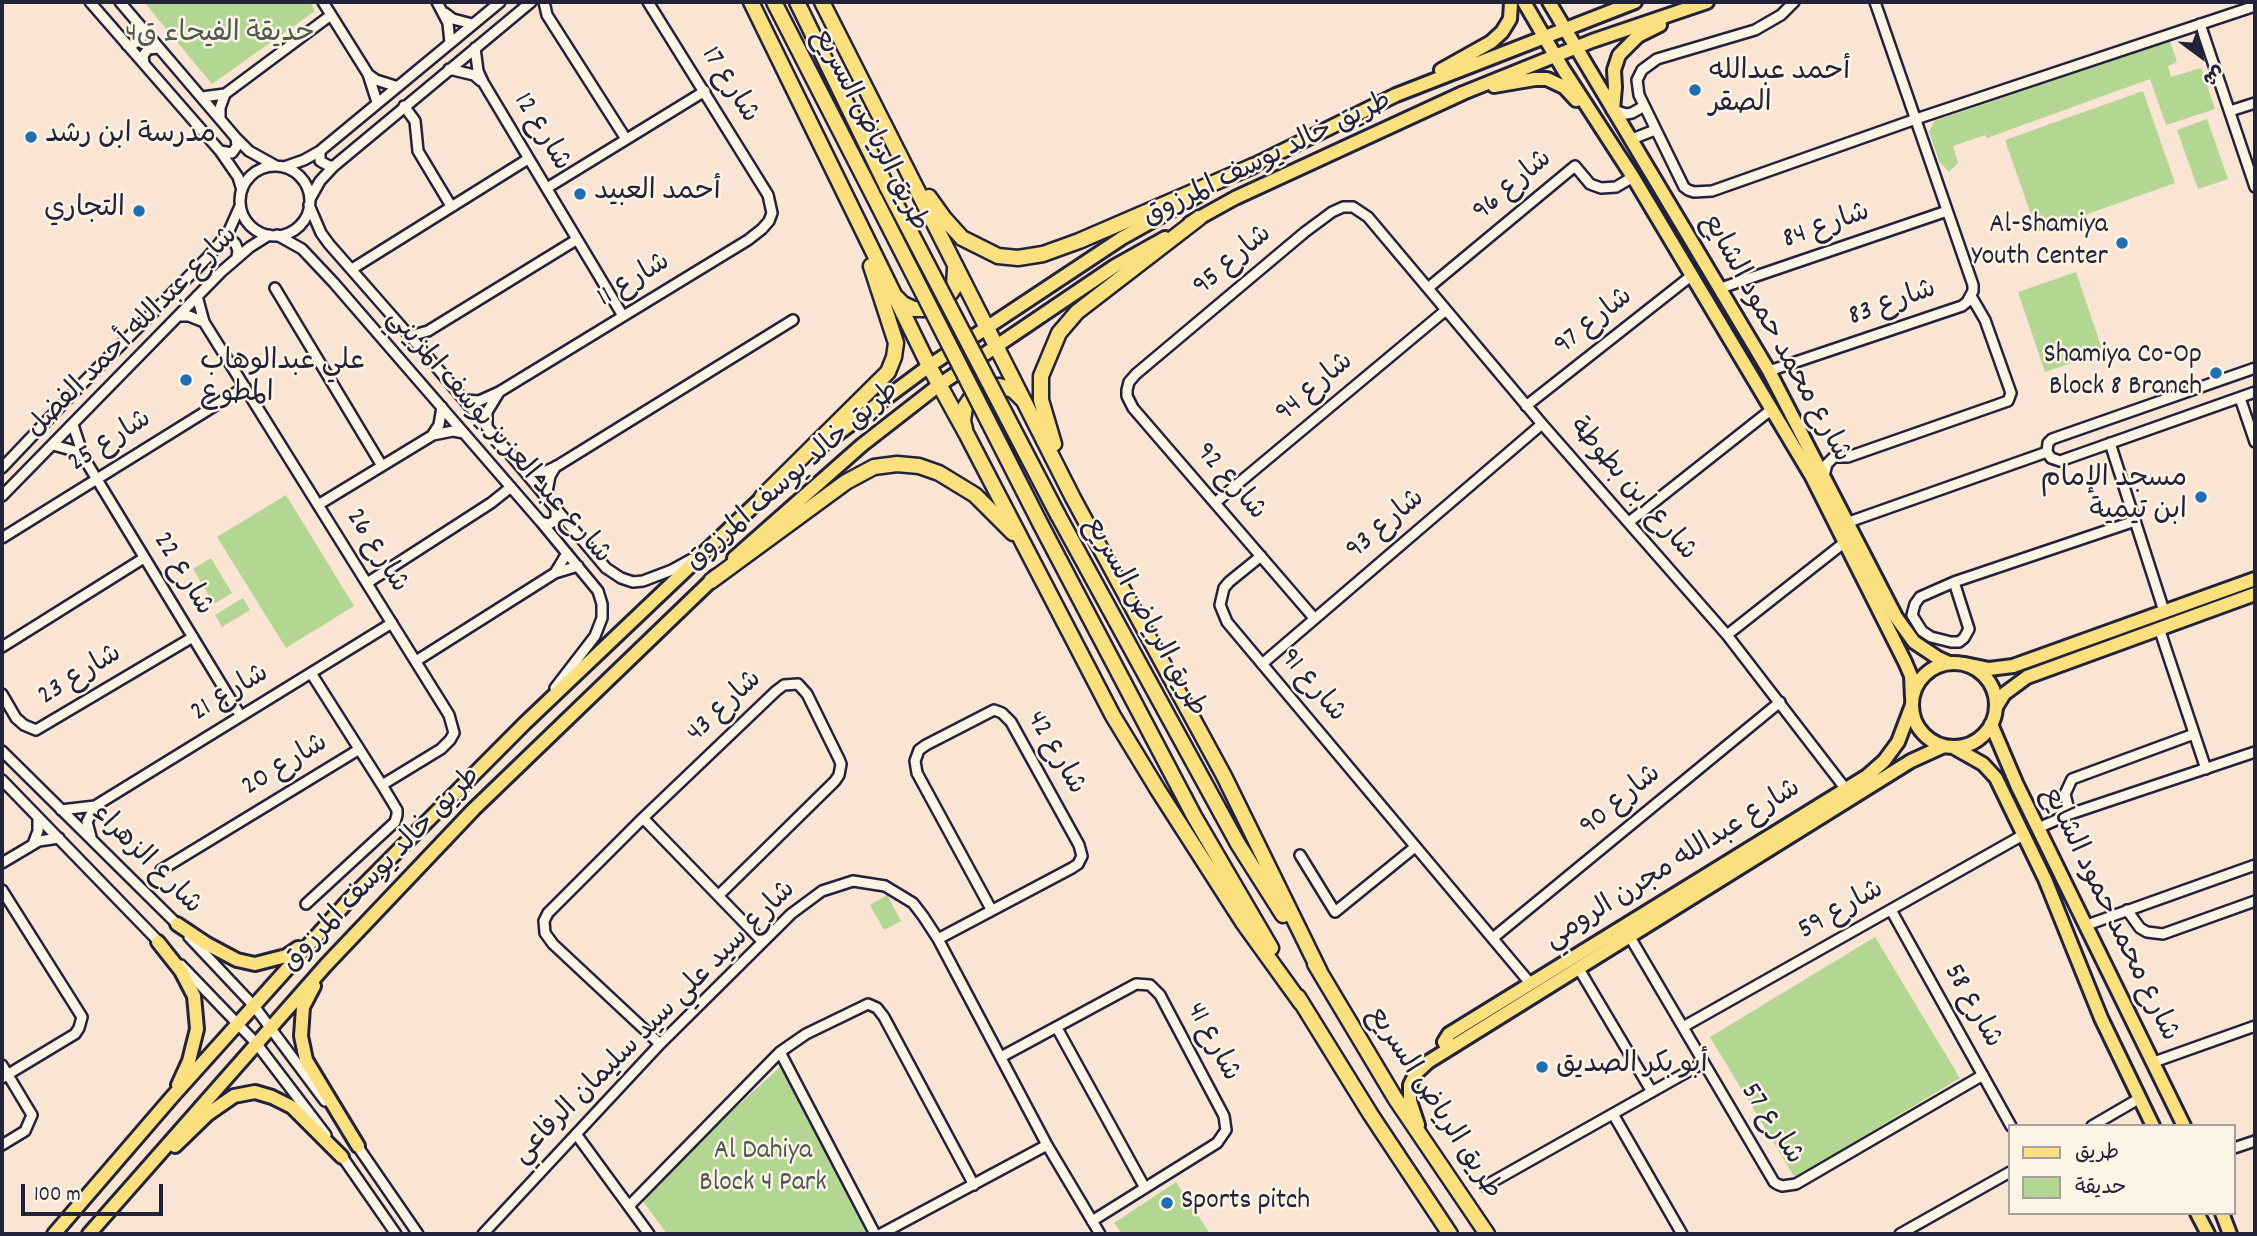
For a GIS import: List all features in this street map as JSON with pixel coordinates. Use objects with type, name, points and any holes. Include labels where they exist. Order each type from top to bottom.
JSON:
[{"type":"highway","points":[[751,2],[939,386],[1113,716],[1244,924],[1301,1003]]},
{"type":"highway","name":"طريق الرياض السريع","points":[[774,2],[1041,525],[1194,816],[1301,1003],[1450,1234]]},
{"type":"highway","name":"طريق الرياض السريع","points":[[797,2],[887,187],[1058,515],[1237,844],[1320,972],[1366,1052],[1487,1234]]},
{"type":"highway","points":[[822,2],[1073,498],[1224,776],[1320,972]]},
{"type":"highway","points":[[900,153],[944,218],[962,238],[998,256],[1018,258],[1043,254],[1079,241],[1253,166]]},
{"type":"highway","points":[[762,497],[878,383],[888,372],[894,357],[896,343],[891,324],[853,215]]},
{"type":"highway","points":[[1073,498],[1047,426],[1041,400],[1041,376],[1049,353],[1059,333],[1077,312],[1199,218]]},
{"type":"highway","points":[[894,296],[914,309],[938,306],[954,288],[954,264]]},
{"type":"highway","points":[[967,435],[963,421],[965,407],[973,395],[985,388],[999,386],[1013,390],[1023,400]]},
{"type":"highway","points":[[711,581],[846,482],[874,467],[885,465],[919,466],[958,483],[975,495],[1025,545]]},
{"type":"main road","points":[[1396,96],[1497,37],[1510,19],[1511,2]]},
{"type":"main road","name":"شارع محمد حمود الشايع","points":[[1524,2],[1633,177],[1812,478],[1905,662],[1911,676],[1912,701]]},
{"type":"main road","name":"شارع محمد حمود الشايع","points":[[1549,2],[1769,371],[1846,523],[1904,629],[1914,642],[1927,652],[1949,663]]},
{"type":"main road","name":"طريق خالد يوسف المرزوق","points":[[54,1234],[313,938],[525,723],[700,555],[812,454],[929,366],[1122,238],[1253,166],[1396,96],[1635,2]]},
{"type":"main road","points":[[1613,110],[1615,63],[1626,46],[1647,31],[1709,2]]},
{"type":"main road","name":"طريق خالد يوسف المرزوق","points":[[89,1234],[326,965],[492,792],[747,545],[862,445],[939,386],[1115,266],[1235,198],[1463,93],[1576,47],[1709,2]]},
{"type":"main road","points":[[1463,93],[1524,80],[1553,81],[1571,93],[1610,140]]},
{"type":"main road","points":[[1672,244],[1672,232],[1682,229],[1689,234]]},
{"type":"main road","points":[[1732,345],[1738,347],[1745,344],[1748,337],[1746,331]]},
{"type":"main road","points":[[2255,579],[2013,666],[1989,669],[1949,663],[1938,666],[1921,678],[1912,701],[1913,716],[1924,735],[1948,746],[1964,746],[1975,741],[1992,724],[1996,708],[2004,694],[2027,677],[2255,594]]},
{"type":"main road","points":[[1965,664],[1978,670],[1988,680],[1994,693],[1996,708]]},
{"type":"main road","name":"شارع عبدالله مجرن الرومي","points":[[1850,795],[1884,761],[1898,742],[1912,701]]},
{"type":"main road","name":"شارع محمد حمود الشايع","points":[[1992,724],[2002,753],[2183,1124]]},
{"type":"main road","name":"شارع محمد حمود الشايع","points":[[1948,746],[1983,764],[1996,778],[2045,879],[2101,1017],[2152,1124]]},
{"type":"main road","name":"شارع عبدالله مجرن الرومي","points":[[1448,1049],[1444,1042],[1449,1034],[1530,983],[1626,932],[1850,795],[1911,761],[1948,746]]},
{"type":"main road","points":[[177,924],[237,960],[254,964],[286,956],[313,938]]},
{"type":"main road","name":"شارع عبدالله مجرن الرومي","points":[[1443,1168],[1414,1119],[1410,1085],[1416,1073],[1448,1049],[1578,969],[1626,932]]},
{"type":"main road","points":[[158,942],[181,971],[194,996],[197,1029],[189,1061],[172,1097]]},
{"type":"main road","points":[[326,965],[303,1007],[301,1036],[306,1060],[358,1146]]},
{"type":"main road","points":[[2101,1017],[2103,1005],[2108,1001],[2121,1001],[2125,1006]]},
{"type":"main road","points":[[109,1209],[208,1114],[234,1096],[255,1092],[292,1107],[342,1157]]},
{"type":"main road","points":[[2198,1215],[2208,1234]]},
{"type":"main road","points":[[2223,1215],[2230,1234]]},
{"type":"street","points":[[90,2],[220,151],[238,177],[242,190]]},
{"type":"street","points":[[120,2],[236,138],[249,150],[299,175],[305,183],[310,202]]},
{"type":"street","points":[[323,2],[368,74],[377,102]]},
{"type":"street","points":[[437,2],[448,23],[450,43]]},
{"type":"street","points":[[525,6],[334,166],[320,181],[306,216],[299,226],[289,232],[273,235],[261,233],[247,222],[240,206],[242,190],[247,179],[257,171],[304,160],[320,150],[395,86],[502,2],[510,13],[525,6],[547,15]]},
{"type":"street","points":[[544,2],[547,15],[626,139]]},
{"type":"street","name":"شارع 17","points":[[648,2],[768,195]]},
{"type":"street","points":[[1794,2],[1781,15],[1755,30],[1650,63],[1642,70],[1637,80],[1639,95],[1684,187],[1694,192],[1703,192],[2255,6]]},
{"type":"street","name":"شارع 83","points":[[1769,371],[1962,306],[1971,296],[1973,285],[1875,2]]},
{"type":"street","points":[[443,12],[453,19],[472,24]]},
{"type":"street","points":[[202,97],[225,94],[331,15]]},
{"type":"street","points":[[482,16],[496,17],[498,29]]},
{"type":"street","points":[[2200,24],[2255,187]]},
{"type":"street","points":[[127,45],[140,40],[141,27]]},
{"type":"street","points":[[144,63],[143,55],[148,49],[159,48]]},
{"type":"street","name":"شارع 12","points":[[475,48],[478,71],[483,82],[623,316]]},
{"type":"street","name":"شارع 12","points":[[449,69],[474,75],[483,82]]},
{"type":"street","points":[[368,74],[376,80],[395,86]]},
{"type":"street","points":[[547,188],[705,90]]},
{"type":"street","points":[[220,119],[220,108],[225,94]]},
{"type":"street","points":[[2230,111],[2255,103]]},
{"type":"street","points":[[404,106],[415,121],[418,151],[451,206]]},
{"type":"street","points":[[1613,110],[1632,114],[1644,106]]},
{"type":"street","points":[[1632,139],[1655,130]]},
{"type":"street","points":[[220,151],[232,153],[237,146],[236,138]]},
{"type":"street","points":[[320,150],[320,161],[334,166]]},
{"type":"street","points":[[352,269],[528,159]]},
{"type":"street","name":"شارع 96","points":[[1428,288],[1575,166],[1590,184],[1601,188],[1616,187],[1633,177]]},
{"type":"street","name":"شارع 11","points":[[464,400],[478,401],[499,393],[748,240],[762,229],[772,213],[768,195]]},
{"type":"street","name":"شارع عبد العزيز يوسف المزيني","points":[[310,202],[321,233],[606,568],[621,578],[633,582],[643,581],[700,555]]},
{"type":"street","name":"شارع عبدالله أحمد الفضل","points":[[2,468],[221,241],[228,233],[240,206]]},
{"type":"street","name":"شارع 95","points":[[1136,374],[1320,219],[1343,208],[1353,207],[1368,217]]},
{"type":"street","name":"شارع 84","points":[[1721,288],[1947,211]]},
{"type":"street","name":"شارع ابن بطوطة","points":[[1368,217],[1526,406],[1727,635],[1850,795]]},
{"type":"street","name":"شارع عبد العزيز يوسف المزيني","points":[[273,235],[293,243],[311,258],[479,449],[598,591],[603,604],[602,618],[595,636],[525,723]]},
{"type":"street","name":"شارع عبدالله أحمد الفضل","points":[[2,495],[237,257],[273,235]]},
{"type":"street","points":[[221,241],[229,240],[235,243],[237,257]]},
{"type":"street","points":[[410,336],[428,331],[576,240]]},
{"type":"street","name":"شارع 97","points":[[1526,406],[1691,276]]},
{"type":"street","points":[[275,288],[382,466]]},
{"type":"street","name":"شارع 26","points":[[197,296],[204,322],[449,715],[454,733],[441,749],[382,785]]},
{"type":"street","points":[[1823,478],[1827,464],[1834,457],[1848,457],[2008,401],[2011,393],[1985,320],[1971,296]]},
{"type":"street","name":"شارع 94","points":[[1216,502],[1446,310]]},
{"type":"street","points":[[178,316],[189,316],[204,322]]},
{"type":"street","points":[[525,472],[545,471],[556,466],[793,320]]},
{"type":"street","points":[[421,349],[428,331]]},
{"type":"street","points":[[2255,368],[2052,439],[2048,443],[2047,452],[2051,458],[2060,461],[2255,392]]},
{"type":"street","name":"شارع 92","points":[[1136,374],[1129,382],[1129,402],[1314,618]]},
{"type":"street","name":"شارع 25","points":[[2,538],[245,387]]},
{"type":"street","points":[[479,449],[491,445],[487,412],[499,393]]},
{"type":"street","points":[[2240,398],[2255,442]]},
{"type":"street","points":[[433,435],[439,425],[442,407]]},
{"type":"street","points":[[1629,522],[1772,409]]},
{"type":"street","name":"شارع 93","points":[[1262,664],[1542,424]]},
{"type":"street","name":"شارع 22","points":[[73,425],[84,458],[240,715]]},
{"type":"street","points":[[318,505],[433,435],[453,431],[465,433]]},
{"type":"street","points":[[2110,443],[2164,611]]},
{"type":"street","points":[[53,445],[75,451],[84,458]]},
{"type":"street","points":[[1846,523],[2047,452]]},
{"type":"street","points":[[495,468],[498,456],[510,454]]},
{"type":"street","points":[[546,497],[550,476],[556,466]]},
{"type":"street","points":[[367,583],[491,503],[511,487]]},
{"type":"street","points":[[541,522],[549,524],[556,520],[556,508]]},
{"type":"street","points":[[1954,582],[1969,629],[1959,642],[1931,637],[1922,631],[1912,615],[1914,604],[1920,597],[1954,582],[2135,521]]},
{"type":"street","points":[[1727,635],[1845,542]]},
{"type":"street","points":[[555,573],[567,553]]},
{"type":"street","name":"شارع 91","points":[[1261,556],[1224,588],[1220,605],[1227,622],[1530,983]]},
{"type":"street","points":[[2,648],[144,558]]},
{"type":"street","points":[[416,661],[555,573],[578,566]]},
{"type":"street","name":"شارع 21","points":[[61,810],[95,806],[391,622]]},
{"type":"street","points":[[2159,628],[2206,769]]},
{"type":"street","name":"شارع 23","points":[[2,694],[16,718],[36,730],[193,637]]},
{"type":"street","name":"شارع 20","points":[[161,870],[358,750],[311,673]]},
{"type":"street","name":"شارع 43","points":[[660,1044],[553,944],[544,929],[548,913],[776,691],[791,683],[803,687],[839,759],[839,775],[719,895]]},
{"type":"street","name":"شارع 90","points":[[1493,938],[1780,702]]},
{"type":"street","name":"شارع 42","points":[[938,939],[1072,868],[1082,856],[1079,845],[1011,722],[1002,713],[994,710],[926,745],[919,750],[915,761],[917,773],[991,909]]},
{"type":"street","points":[[2070,814],[2065,794],[2072,779],[2194,734]]},
{"type":"street","points":[[306,904],[395,822],[397,810],[358,750]]},
{"type":"street","name":"شارع الزهراء","points":[[2,751],[177,924],[254,1006],[358,1146],[418,1234]]},
{"type":"street","points":[[2038,828],[2070,814],[2255,752]]},
{"type":"street","points":[[2,765],[13,762]]},
{"type":"street","name":"شارع الزهراء","points":[[2,780],[239,1023],[342,1157],[396,1234]]},
{"type":"street","points":[[91,839],[87,822],[95,806]]},
{"type":"street","points":[[33,844],[38,831],[38,817]]},
{"type":"street","points":[[643,818],[763,942]]},
{"type":"street","name":"شارع 59","points":[[1683,1027],[2023,835]]},
{"type":"street","points":[[2,863],[33,844],[45,839],[59,838]]},
{"type":"street","points":[[1300,855],[1335,912],[1415,847]]},
{"type":"street","points":[[2087,925],[2255,865]]},
{"type":"street","name":"شارع سيد علي سيد سليمان الرفاعي","points":[[482,1234],[660,1044],[792,914],[822,891],[853,881],[886,886],[913,903],[938,939],[1047,1145],[1100,1234]]},
{"type":"street","points":[[2,890],[82,1017],[75,1034],[5,1076]]},
{"type":"street","points":[[2127,909],[2140,928],[2162,934],[2255,901]]},
{"type":"street","name":"شارع 58","points":[[1891,910],[2010,1124]]},
{"type":"street","name":"شارع 57","points":[[1626,932],[1774,1182],[1782,1186],[1796,1184],[1983,1075]]},
{"type":"street","points":[[1578,969],[1652,1092]]},
{"type":"street","name":"شارع 41","points":[[1001,1058],[1136,984],[1150,985],[1160,995],[1226,1124],[1226,1130],[1217,1143],[1092,1221]]},
{"type":"street","points":[[629,1206],[780,1052],[806,1034],[861,1006],[873,1005],[884,1017],[974,1185]]},
{"type":"street","points":[[2154,1062],[2255,1026]]},
{"type":"street","points":[[1057,1028],[1145,1188]]},
{"type":"street","points":[[780,1052],[876,1234]]},
{"type":"street","points":[[1485,1186],[1703,1063]]},
{"type":"street","points":[[2,1065],[5,1076],[30,1110],[31,1120],[25,1131],[2,1145]]},
{"type":"street","points":[[2095,1124],[2140,1098]]},
{"type":"street","points":[[1613,1114],[1682,1234]]},
{"type":"street","points":[[576,1134],[646,1233]]},
{"type":"street","points":[[2236,1147],[2255,1141]]},
{"type":"street","points":[[881,1234],[1047,1145]]},
{"type":"street","points":[[1900,1234],[2008,1173]]},
{"type":"street","points":[[373,1202],[382,1202],[389,1192]]},
{"type":"street","points":[[385,1219],[392,1209],[400,1209]]},
{"type":"green space","name":"حديقة الفيحاء ق4","points":[[144,2],[310,2],[315,11],[212,84]]},
{"type":"green space","points":[[2170,41],[2177,62],[2168,66],[2171,77],[2201,68],[2215,109],[2166,125],[2150,79],[1987,138],[1985,135],[1953,146],[1958,163],[1949,172],[1939,161],[1929,132],[1934,121]]},
{"type":"green space","points":[[2143,91],[2175,183],[2037,232],[2005,140]]},
{"type":"green space","points":[[2207,119],[2228,179],[2198,189],[2177,130]]},
{"type":"green space","points":[[2076,272],[2103,352],[2045,372],[2018,292]]},
{"type":"green space","points":[[286,495],[354,606],[286,648],[217,537]]},
{"type":"green space","points":[[211,558],[232,593],[214,604],[193,569]]},
{"type":"green space","points":[[243,598],[250,610],[222,627],[215,615]]},
{"type":"green space","points":[[887,895],[901,921],[884,930],[870,905]]},
{"type":"green space","points":[[1875,937],[1960,1078],[1795,1178],[1710,1037]]},
{"type":"green space","name":"Al Dahiya Block 4 Park","points":[[780,1067],[870,1234],[667,1234],[639,1196]]},
{"type":"green space","name":"Sports pitch","points":[[1176,1182],[1210,1234],[1122,1234],[1114,1223]]},
{"type":"place","name":"أحمد عبدالله الصقر","points":[[1695,90]]},
{"type":"place","name":"مدرسة ابن رشد","points":[[31,137]]},
{"type":"place","name":"أحمد العبيد","points":[[580,194]]},
{"type":"place","name":"التجاري","points":[[139,211]]},
{"type":"place","name":"Al-Shamiya Youth Center","points":[[2122,243]]},
{"type":"place","name":"Shamiya Co-Op Block 8 Branch","points":[[2216,373]]},
{"type":"place","name":"علي عبدالوهاب المطوع","points":[[186,380]]},
{"type":"place","name":"مسجد الإمام ابن تيمية","points":[[2201,497]]},
{"type":"place","name":"أبو بكر الصديق","points":[[1542,1067]]},
{"type":"place","name":"Sports pitch","points":[[1167,1203]]}]
